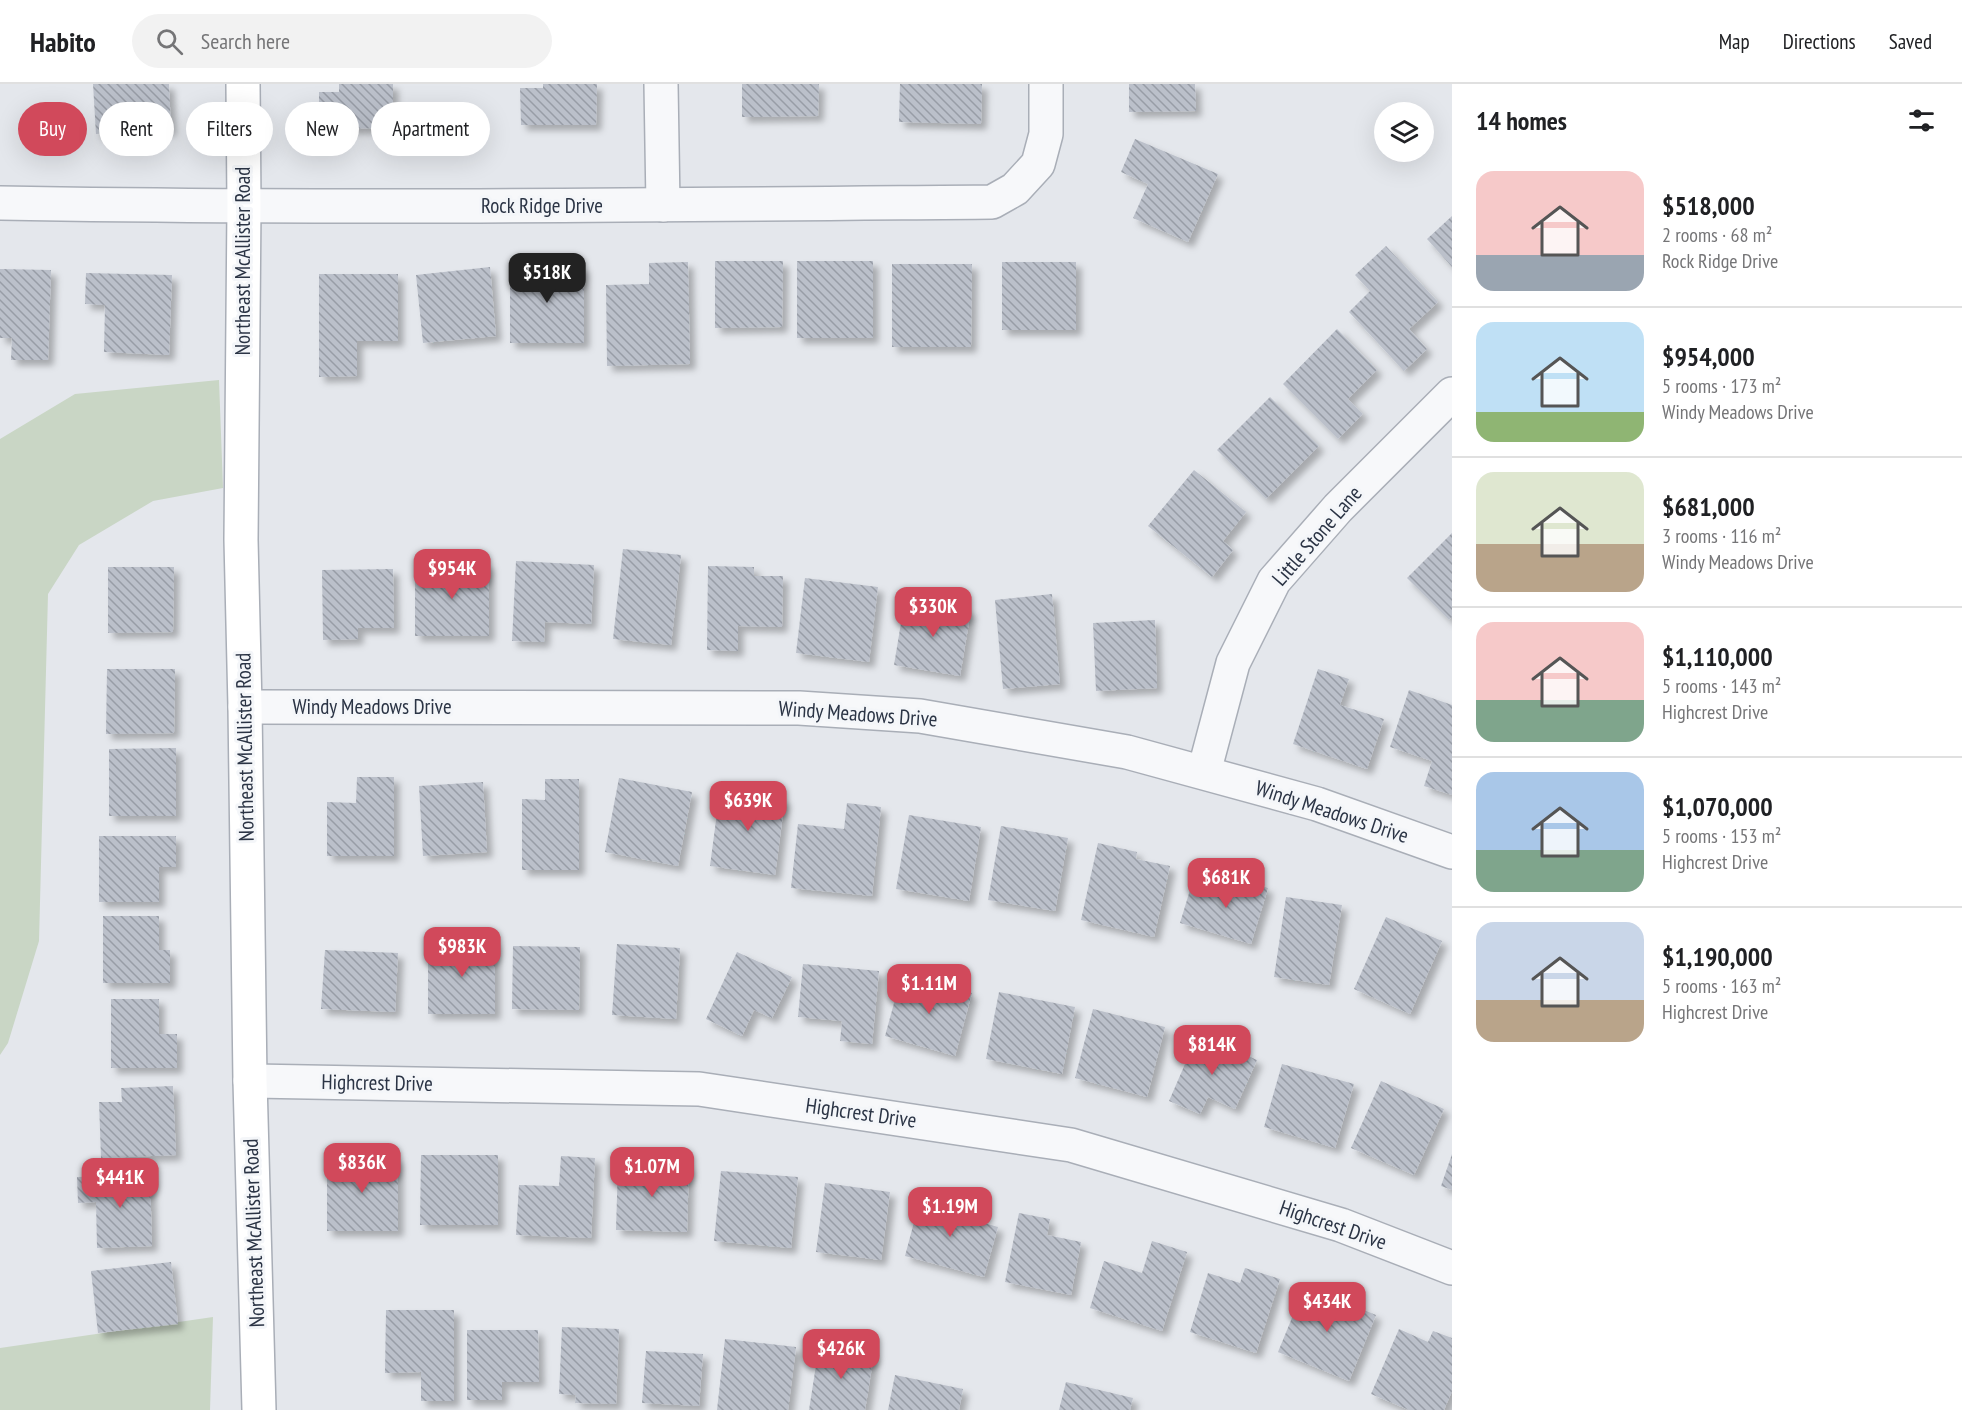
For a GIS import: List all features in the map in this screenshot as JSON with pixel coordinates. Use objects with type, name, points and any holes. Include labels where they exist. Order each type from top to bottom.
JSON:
[{"type":"street","name":"Northeast McAllister Road","points":[[243,84],[241,540],[250,1081],[259,1410]]},
{"type":"street","points":[[661,84],[663,205]]},
{"type":"street","name":"Rock Ridge Drive","points":[[0,203],[244,206],[992,202],[1015,189],[1038,164],[1046,134],[1046,84]]},
{"type":"street","name":"Little Stone Lane","points":[[1204,772],[1233,663],[1274,581],[1338,508],[1452,394]]},
{"type":"street","name":"Windy Meadows Drive","points":[[245,707],[799,708],[909,715],[1127,752],[1317,804],[1452,852]]},
{"type":"street","name":"Highcrest Drive","points":[[250,1081],[699,1089],[1059,1143],[1341,1225],[1452,1268]]},
{"type":"green space","points":[[219,380],[223,488],[153,501],[79,545],[48,594],[39,941],[8,1043],[0,1055],[0,439],[75,394]]},
{"type":"green space","points":[[213,1317],[210,1410],[0,1410],[0,1348]]},
{"type":"building","points":[[93,84],[169,84],[170,102],[99,102],[99,134],[96,134]]},
{"type":"building","points":[[339,84],[393,84],[393,102],[371,102],[371,128],[359,128],[359,102],[319,102],[319,92],[339,92]]},
{"type":"building","points":[[543,84],[597,84],[596,125],[521,125],[520,88],[543,88]]},
{"type":"building","points":[[742,84],[819,84],[818,116],[742,117]]},
{"type":"building","points":[[900,84],[982,84],[981,124],[899,122]]},
{"type":"building","points":[[1129,84],[1195,84],[1196,111],[1129,112]]},
{"type":"building","points":[[1135,139],[1218,174],[1188,242],[1133,218],[1148,184],[1121,172]]},
{"type":"building","points":[[1452,216],[1452,267],[1427,239]]},
{"type":"building","points":[[1386,246],[1438,302],[1409,329],[1427,349],[1404,371],[1349,312],[1370,291],[1355,275]]},
{"type":"building","points":[[715,261],[783,261],[782,327],[715,328]]},
{"type":"building","points":[[797,261],[873,261],[873,338],[797,338]]},
{"type":"building","points":[[688,262],[690,364],[607,366],[606,285],[649,284],[649,263]]},
{"type":"building","points":[[1002,262],[1076,262],[1076,330],[1002,330]]},
{"type":"building","points":[[892,264],[972,264],[971,347],[892,347]]},
{"type":"building","points":[[510,266],[584,266],[584,343],[510,343]]},
{"type":"building","points":[[490,267],[496,336],[423,343],[416,275]]},
{"type":"building","points":[[0,269],[51,270],[48,360],[11,360],[12,338],[0,338]]},
{"type":"building","points":[[86,273],[172,275],[169,355],[104,352],[105,305],[85,304]]},
{"type":"building","points":[[319,274],[398,274],[398,341],[357,341],[357,376],[319,377]]},
{"type":"building","points":[[1337,329],[1377,370],[1348,399],[1363,414],[1338,439],[1283,384]]},
{"type":"building","points":[[1270,397],[1319,446],[1266,499],[1217,450]]},
{"type":"building","points":[[1194,470],[1246,512],[1223,541],[1233,550],[1212,577],[1148,526]]},
{"type":"building","points":[[1452,533],[1452,617],[1449,620],[1407,578]]},
{"type":"building","points":[[623,549],[681,555],[671,645],[613,639]]},
{"type":"building","points":[[516,561],[594,565],[591,624],[545,622],[544,642],[512,641]]},
{"type":"building","points":[[415,563],[489,563],[489,636],[415,636]]},
{"type":"building","points":[[708,566],[754,567],[754,576],[783,576],[782,627],[738,626],[738,651],[707,650]]},
{"type":"building","points":[[108,567],[174,567],[173,632],[108,633]]},
{"type":"building","points":[[393,569],[394,628],[358,628],[358,639],[323,640],[322,570]]},
{"type":"building","points":[[805,578],[878,587],[869,662],[796,653]]},
{"type":"building","points":[[1052,594],[1060,684],[1003,689],[995,600]]},
{"type":"building","points":[[905,599],[971,610],[960,676],[894,665]]},
{"type":"building","points":[[1155,620],[1157,688],[1096,691],[1093,623]]},
{"type":"building","points":[[107,669],[175,669],[174,733],[106,734]]},
{"type":"building","points":[[1318,669],[1349,679],[1340,705],[1384,719],[1367,769],[1293,744]]},
{"type":"building","points":[[1409,690],[1452,705],[1452,795],[1424,786],[1432,761],[1390,747]]},
{"type":"building","points":[[176,748],[176,816],[109,816],[109,749]]},
{"type":"building","points":[[357,777],[394,777],[394,856],[327,856],[327,802],[356,803]]},
{"type":"building","points":[[619,778],[692,792],[678,866],[605,852]]},
{"type":"building","points":[[545,779],[579,779],[579,870],[522,870],[522,799],[545,800]]},
{"type":"building","points":[[483,782],[487,852],[423,856],[419,786]]},
{"type":"building","points":[[720,790],[785,799],[775,875],[710,866]]},
{"type":"building","points":[[847,803],[881,807],[872,896],[791,888],[798,824],[844,829]]},
{"type":"building","points":[[909,815],[981,827],[969,901],[896,889]]},
{"type":"building","points":[[1001,826],[1068,838],[1055,911],[988,900]]},
{"type":"building","points":[[99,836],[176,836],[176,867],[159,867],[159,902],[99,902]]},
{"type":"building","points":[[1098,843],[1137,852],[1136,859],[1170,866],[1154,937],[1081,920]]},
{"type":"building","points":[[1231,877],[1268,888],[1251,944],[1180,923],[1193,880],[1227,891]]},
{"type":"building","points":[[1286,897],[1342,905],[1329,985],[1274,977]]},
{"type":"building","points":[[103,916],[159,916],[159,950],[170,950],[170,983],[103,983]]},
{"type":"building","points":[[1386,917],[1442,941],[1410,1014],[1354,989]]},
{"type":"building","points":[[495,941],[495,1014],[428,1014],[428,942]]},
{"type":"building","points":[[617,944],[680,948],[676,1019],[612,1015]]},
{"type":"building","points":[[513,946],[580,947],[579,1010],[512,1009]]},
{"type":"building","points":[[325,950],[398,953],[395,1012],[321,1009]]},
{"type":"building","points":[[737,952],[792,977],[772,1018],[754,1010],[742,1036],[706,1019]]},
{"type":"building","points":[[803,964],[879,971],[872,1044],[840,1041],[842,1021],[798,1017]]},
{"type":"building","points":[[902,974],[972,993],[955,1056],[885,1036]]},
{"type":"building","points":[[999,992],[1075,1007],[1062,1074],[986,1059]]},
{"type":"building","points":[[111,999],[159,999],[159,1034],[177,1034],[177,1068],[111,1068]]},
{"type":"building","points":[[1093,1009],[1165,1027],[1147,1097],[1075,1078]]},
{"type":"building","points":[[1198,1034],[1257,1060],[1235,1109],[1208,1097],[1200,1114],[1169,1101]]},
{"type":"building","points":[[1282,1064],[1354,1084],[1335,1148],[1264,1127]]},
{"type":"building","points":[[1381,1081],[1444,1109],[1414,1175],[1351,1148]]},
{"type":"building","points":[[173,1086],[176,1155],[101,1158],[99,1102],[122,1102],[121,1088]]},
{"type":"building","points":[[1452,1154],[1452,1190],[1441,1186]]},
{"type":"building","points":[[421,1155],[498,1155],[498,1225],[420,1225]]},
{"type":"building","points":[[561,1156],[595,1158],[591,1238],[516,1235],[519,1185],[559,1186]]},
{"type":"building","points":[[327,1157],[398,1157],[398,1231],[327,1231]]},
{"type":"building","points":[[618,1163],[689,1165],[687,1232],[616,1230]]},
{"type":"building","points":[[721,1171],[798,1177],[791,1248],[714,1241]]},
{"type":"building","points":[[150,1175],[152,1246],[97,1248],[96,1202],[78,1203],[77,1177]]},
{"type":"building","points":[[825,1183],[890,1192],[881,1260],[816,1252]]},
{"type":"building","points":[[922,1192],[951,1199],[948,1213],[998,1227],[984,1277],[905,1256]]},
{"type":"building","points":[[1019,1213],[1050,1219],[1047,1235],[1081,1242],[1071,1295],[1005,1282]]},
{"type":"building","points":[[1152,1241],[1187,1252],[1162,1331],[1090,1308],[1104,1261],[1142,1273]]},
{"type":"building","points":[[171,1262],[178,1324],[98,1333],[91,1271]]},
{"type":"building","points":[[1245,1268],[1280,1279],[1256,1353],[1190,1332],[1208,1273],[1240,1283]]},
{"type":"building","points":[[1305,1286],[1376,1315],[1349,1381],[1278,1352]]},
{"type":"building","points":[[386,1310],[454,1310],[454,1401],[421,1401],[421,1372],[385,1373]]},
{"type":"building","points":[[562,1327],[619,1329],[616,1404],[575,1403],[576,1395],[559,1394]]},
{"type":"building","points":[[1399,1329],[1428,1342],[1433,1331],[1452,1338],[1452,1391],[1444,1410],[1409,1410],[1371,1394]]},
{"type":"building","points":[[467,1330],[538,1330],[539,1382],[502,1382],[502,1400],[467,1400]]},
{"type":"building","points":[[725,1339],[796,1347],[788,1410],[717,1410]]},
{"type":"building","points":[[819,1346],[874,1355],[865,1410],[809,1410]]},
{"type":"building","points":[[646,1351],[703,1354],[699,1406],[642,1403]]},
{"type":"building","points":[[895,1375],[963,1389],[959,1410],[888,1410]]},
{"type":"building","points":[[1066,1382],[1133,1398],[1130,1410],[1059,1410]]}]
